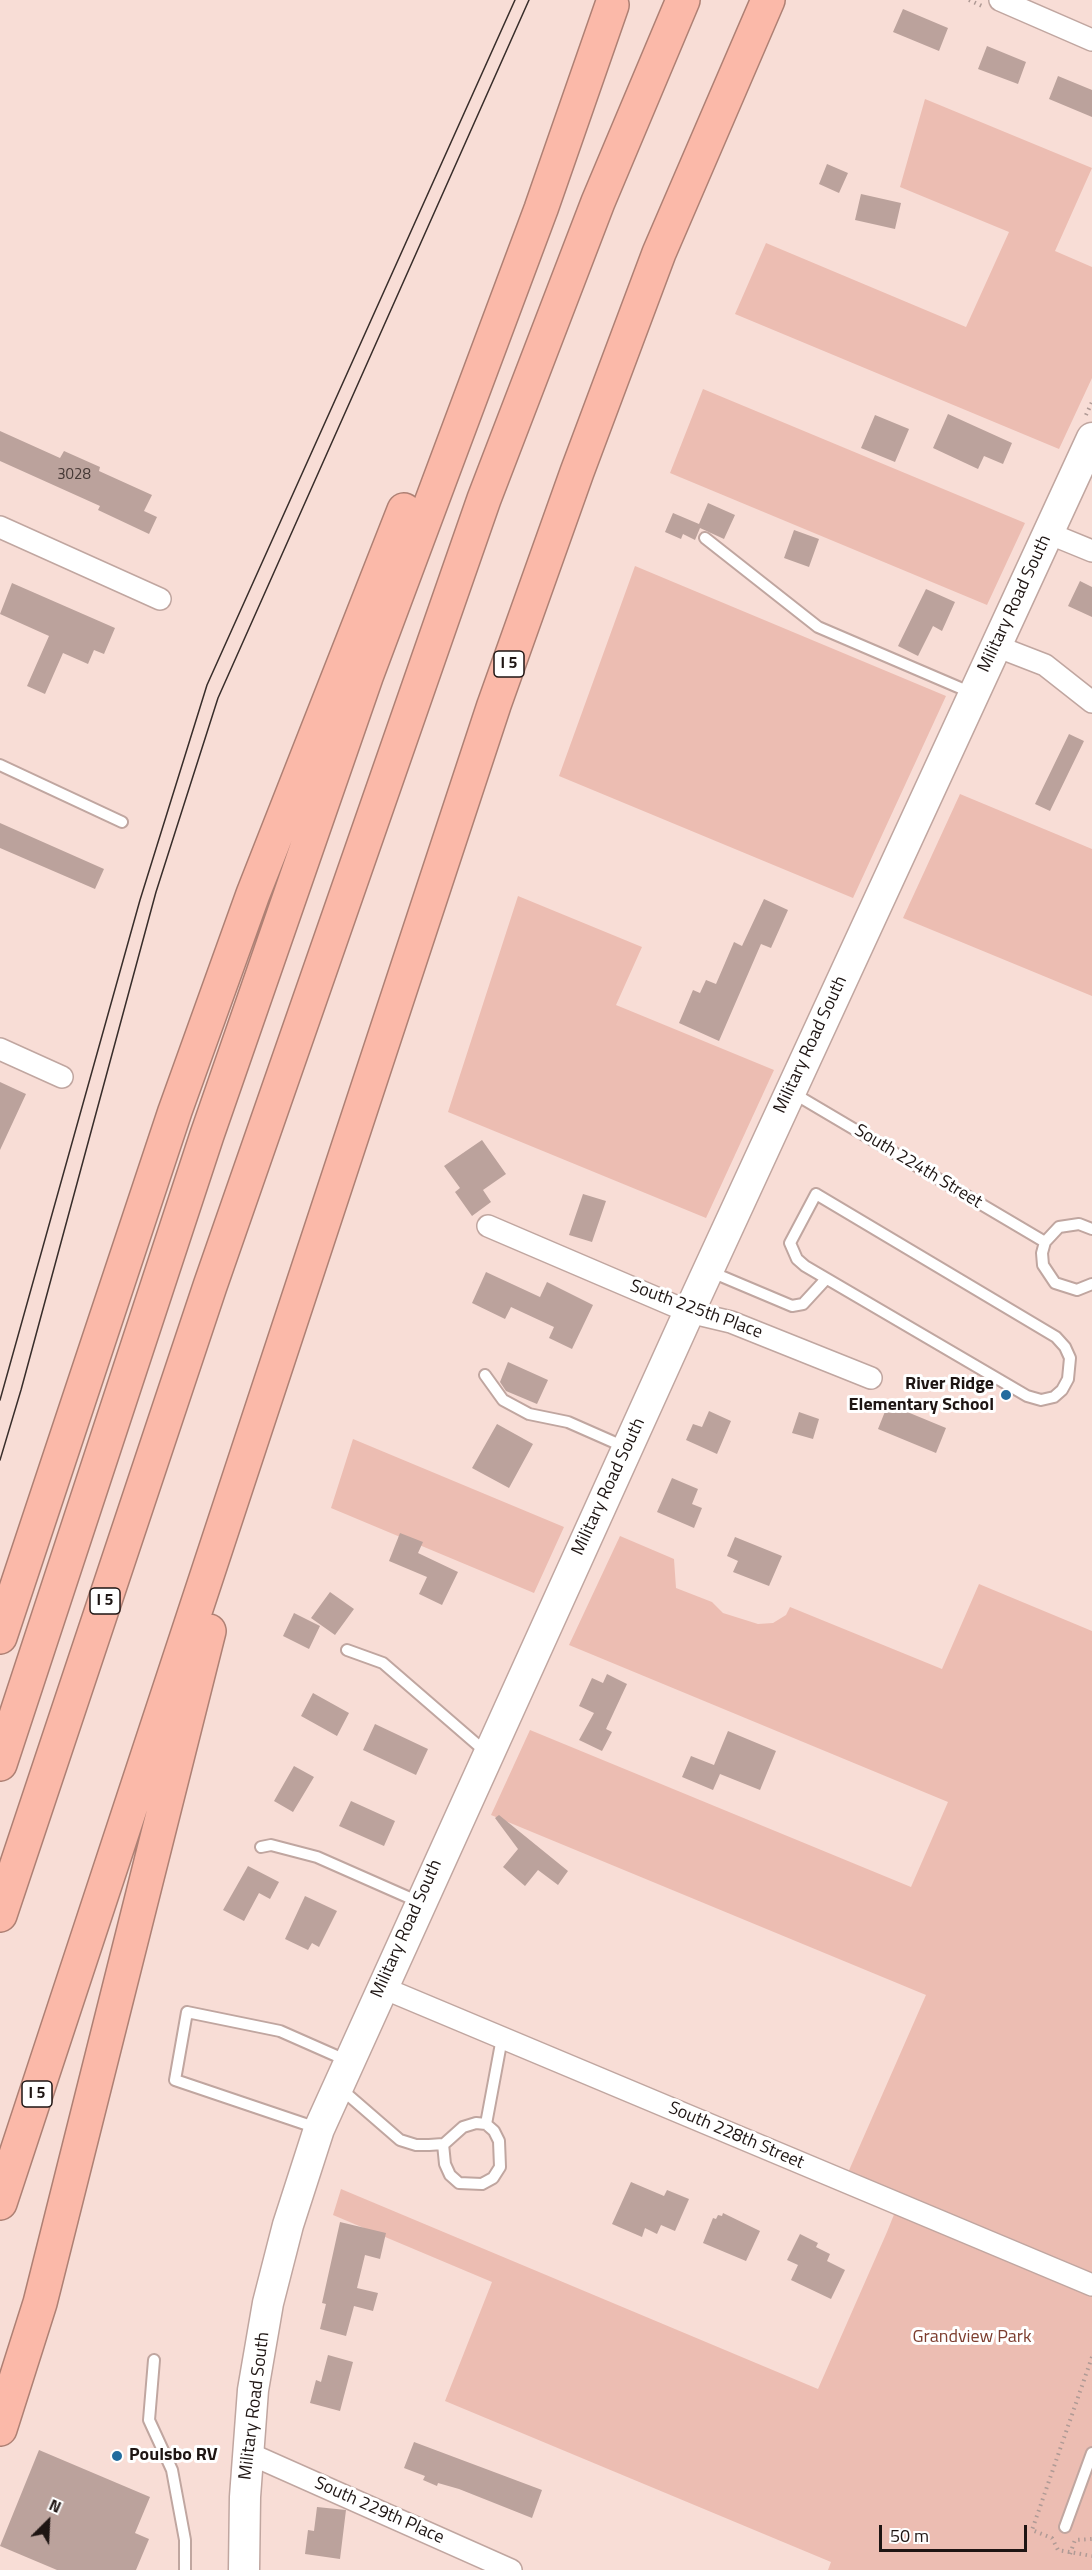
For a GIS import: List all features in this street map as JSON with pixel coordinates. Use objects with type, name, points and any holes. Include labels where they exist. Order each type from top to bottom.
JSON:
[{"type":"highway","name":"I 5","points":[[0,1915],[210,1286],[484,499],[598,202],[682,0]]},
{"type":"highway","points":[[0,1637],[171,1122],[249,905],[430,444],[613,3]]},
{"type":"highway","points":[[0,1764],[207,1135],[335,766],[541,209],[613,3]]},
{"type":"highway","name":"I 5","points":[[0,2203],[494,705],[577,472],[659,253],[767,5]]},
{"type":"highway","points":[[0,2429],[40,2302],[283,1341]]},
{"type":"main road","name":"Military Road South","points":[[244,2570],[248,2453],[253,2390],[268,2303],[288,2225],[319,2129],[487,1753],[1092,438]]},
{"type":"street","points":[[1000,0],[1092,40]]},
{"type":"street","points":[[0,527],[159,599]]},
{"type":"street","points":[[1048,533],[1092,550]]},
{"type":"street","points":[[996,646],[1045,665],[1092,702]]},
{"type":"street","points":[[0,1049],[62,1077]]},
{"type":"street","name":"South 225th Place","points":[[488,1226],[689,1312],[731,1322],[871,1378]]},
{"type":"street","name":"South 228th Street","points":[[381,1987],[1092,2285]]},
{"type":"street","name":"South 229th Place","points":[[248,2453],[511,2570]]},
{"type":"lane","points":[[705,538],[818,627],[974,694]]},
{"type":"lane","points":[[0,765],[122,822]]},
{"type":"lane","name":"South 224th Street","points":[[790,1091],[1045,1242]]},
{"type":"lane","points":[[816,1194],[1056,1337],[1065,1347],[1070,1358],[1068,1379],[1054,1397],[1041,1400],[1027,1396],[826,1279],[797,1259],[790,1243],[816,1194]]},
{"type":"lane","points":[[1092,1229],[1079,1224],[1059,1227],[1045,1242],[1043,1265],[1055,1283],[1077,1290],[1092,1284]]},
{"type":"lane","points":[[708,1270],[792,1306],[803,1304],[826,1279]]},
{"type":"lane","points":[[485,1375],[503,1400],[528,1414],[568,1422],[627,1448]]},
{"type":"lane","points":[[347,1650],[383,1663],[487,1753]]},
{"type":"lane","points":[[261,1847],[271,1845],[317,1857],[419,1902]]},
{"type":"lane","points":[[319,2129],[176,2080],[187,2012],[280,2031],[343,2073],[400,2140],[416,2145],[443,2144],[463,2127],[476,2123],[486,2124],[494,2131],[501,2154],[496,2172],[482,2184],[459,2183],[450,2175],[445,2164],[443,2144]]},
{"type":"lane","points":[[486,2124],[502,2038]]},
{"type":"lane","points":[[154,2360],[149,2420],[172,2470],[185,2540],[184,2570]]},
{"type":"lane","points":[[1065,2527],[1092,2453]]},
{"type":"path","points":[[1092,2357],[1032,2530],[1052,2538],[1058,2550],[1070,2554],[1092,2556]]},
{"type":"path","points":[[1070,2554],[1075,2540],[1092,2539]]},
{"type":"green space","points":[[925,99],[1092,168],[1055,251],[1092,267],[1092,378],[1059,449],[735,314],[766,243],[966,327],[1009,232],[900,187]]},
{"type":"green space","points":[[703,389],[1025,523],[987,605],[670,473]]},
{"type":"green space","points":[[635,566],[946,696],[853,898],[559,776]]},
{"type":"green space","points":[[960,794],[1092,849],[1092,996],[903,918]]},
{"type":"green space","points":[[518,896],[642,947],[616,1005],[774,1070],[706,1218],[448,1112]]},
{"type":"green space","points":[[353,1439],[564,1527],[534,1593],[331,1508]]},
{"type":"green space","name":"Grandview Park","points":[[620,1536],[674,1559],[676,1588],[712,1602],[723,1613],[758,1624],[773,1623],[786,1615],[790,1607],[942,1669],[979,1584],[1092,1631],[1092,2570],[828,2570],[831,2562],[445,2401],[492,2282],[333,2215],[341,2189],[818,2389],[887,2232],[897,2207],[843,2184],[926,1995],[491,1815],[530,1730],[911,1887],[948,1802],[569,1645]]},
{"type":"building","points":[[903,9],[948,28],[939,51],[893,32]]},
{"type":"building","points":[[987,46],[1026,62],[1018,84],[978,69]]},
{"type":"building","points":[[1058,76],[1092,90],[1092,117],[1049,99]]},
{"type":"building","points":[[827,164],[848,173],[839,193],[819,184]]},
{"type":"building","points":[[861,194],[901,203],[895,229],[855,220]]},
{"type":"building","points":[[948,414],[1012,443],[1003,464],[984,456],[978,469],[933,448]]},
{"type":"building","points":[[875,415],[909,429],[895,462],[861,448]]},
{"type":"building","points":[[0,431],[60,458],[64,451],[100,467],[99,471],[152,495],[144,511],[157,517],[149,534],[98,510],[100,506],[0,461]]},
{"type":"building","points":[[708,503],[735,515],[724,539],[700,528],[695,540],[683,534],[681,539],[665,532],[673,513],[699,524]]},
{"type":"building","points":[[794,530],[819,539],[809,567],[784,558]]},
{"type":"building","points":[[1080,581],[1092,587],[1092,617],[1068,606]]},
{"type":"building","points":[[12,583],[115,628],[104,654],[94,650],[88,664],[63,653],[45,694],[27,686],[49,636],[0,614]]},
{"type":"building","points":[[926,589],[955,602],[942,631],[933,626],[918,656],[898,646]]},
{"type":"building","points":[[1069,734],[1084,741],[1050,811],[1035,804]]},
{"type":"building","points":[[0,823],[104,869],[95,889],[0,848]]},
{"type":"building","points":[[764,899],[788,910],[771,948],[761,944],[719,1041],[679,1023],[693,990],[700,993],[706,980],[716,984],[734,942],[742,946]]},
{"type":"building","points":[[0,1082],[26,1094],[0,1150]]},
{"type":"building","points":[[482,1140],[506,1174],[483,1190],[491,1202],[472,1216],[455,1192],[460,1188],[444,1166]]},
{"type":"building","points":[[583,1194],[606,1201],[592,1242],[569,1235]]},
{"type":"building","points":[[486,1272],[540,1297],[547,1282],[593,1305],[572,1349],[549,1338],[554,1327],[511,1307],[505,1319],[472,1303]]},
{"type":"building","points":[[508,1362],[548,1380],[537,1404],[506,1391],[500,1382]]},
{"type":"building","points":[[888,1404],[946,1428],[936,1453],[878,1429]]},
{"type":"building","points":[[709,1411],[731,1421],[717,1454],[686,1440],[693,1424],[702,1427]]},
{"type":"building","points":[[799,1412],[819,1419],[813,1439],[792,1433]]},
{"type":"building","points":[[497,1424],[533,1444],[509,1488],[472,1468]]},
{"type":"building","points":[[672,1478],[698,1489],[692,1504],[702,1508],[694,1528],[657,1512]]},
{"type":"building","points":[[400,1533],[423,1542],[418,1553],[458,1572],[442,1605],[419,1594],[427,1577],[389,1561]]},
{"type":"building","points":[[735,1537],[782,1556],[769,1586],[733,1572],[738,1561],[727,1556]]},
{"type":"building","points":[[330,1592],[354,1609],[335,1635],[311,1618]]},
{"type":"building","points":[[294,1613],[320,1626],[309,1649],[283,1636]]},
{"type":"building","points":[[607,1674],[627,1684],[606,1729],[612,1732],[602,1751],[579,1740],[594,1713],[579,1706],[592,1678],[603,1683]]},
{"type":"building","points":[[313,1693],[349,1713],[337,1736],[301,1716]]},
{"type":"building","points":[[375,1724],[428,1749],[416,1775],[363,1750]]},
{"type":"building","points":[[728,1731],[776,1751],[760,1790],[720,1774],[713,1790],[682,1777],[691,1756],[714,1765]]},
{"type":"building","points":[[294,1766],[314,1777],[293,1812],[274,1801]]},
{"type":"building","points":[[351,1801],[395,1821],[384,1846],[339,1826]]},
{"type":"building","points":[[499,1815],[568,1871],[558,1885],[538,1870],[525,1886],[503,1867],[518,1849],[495,1818]]},
{"type":"building","points":[[248,1866],[279,1882],[270,1899],[259,1893],[244,1921],[223,1910]]},
{"type":"building","points":[[305,1896],[337,1911],[319,1947],[312,1943],[308,1950],[285,1939]]},
{"type":"building","points":[[631,2182],[664,2196],[667,2190],[689,2199],[675,2231],[661,2225],[657,2234],[645,2228],[642,2237],[612,2224]]},
{"type":"building","points":[[723,2213],[760,2231],[746,2261],[703,2243],[713,2218],[716,2219],[718,2215],[722,2216]]},
{"type":"building","points":[[340,2222],[386,2233],[380,2259],[365,2255],[357,2288],[378,2293],[373,2311],[354,2306],[346,2336],[320,2329],[326,2304],[322,2303]]},
{"type":"building","points":[[800,2234],[818,2243],[816,2247],[830,2254],[827,2261],[845,2270],[831,2299],[791,2280],[798,2265],[787,2260]]},
{"type":"building","points":[[328,2355],[353,2362],[340,2411],[310,2403],[316,2380],[321,2382]]},
{"type":"building","points":[[414,2442],[542,2490],[532,2518],[459,2489],[438,2483],[437,2486],[423,2480],[425,2476],[404,2468]]},
{"type":"building","points":[[39,2450],[150,2497],[135,2533],[149,2539],[136,2570],[57,2570],[0,2546]]},
{"type":"building","points":[[317,2507],[346,2510],[340,2559],[305,2554],[308,2530],[314,2531]]},
{"type":"tram line","points":[[0,1400],[140,900],[207,685],[515,0]]},
{"type":"tram line","points":[[0,1460],[156,892],[218,698],[529,0]]},
{"type":"place","name":"River Ridge Elementary School","points":[[1006,1395]]},
{"type":"place","name":"Poulsbo RV","points":[[117,2456]]}]
